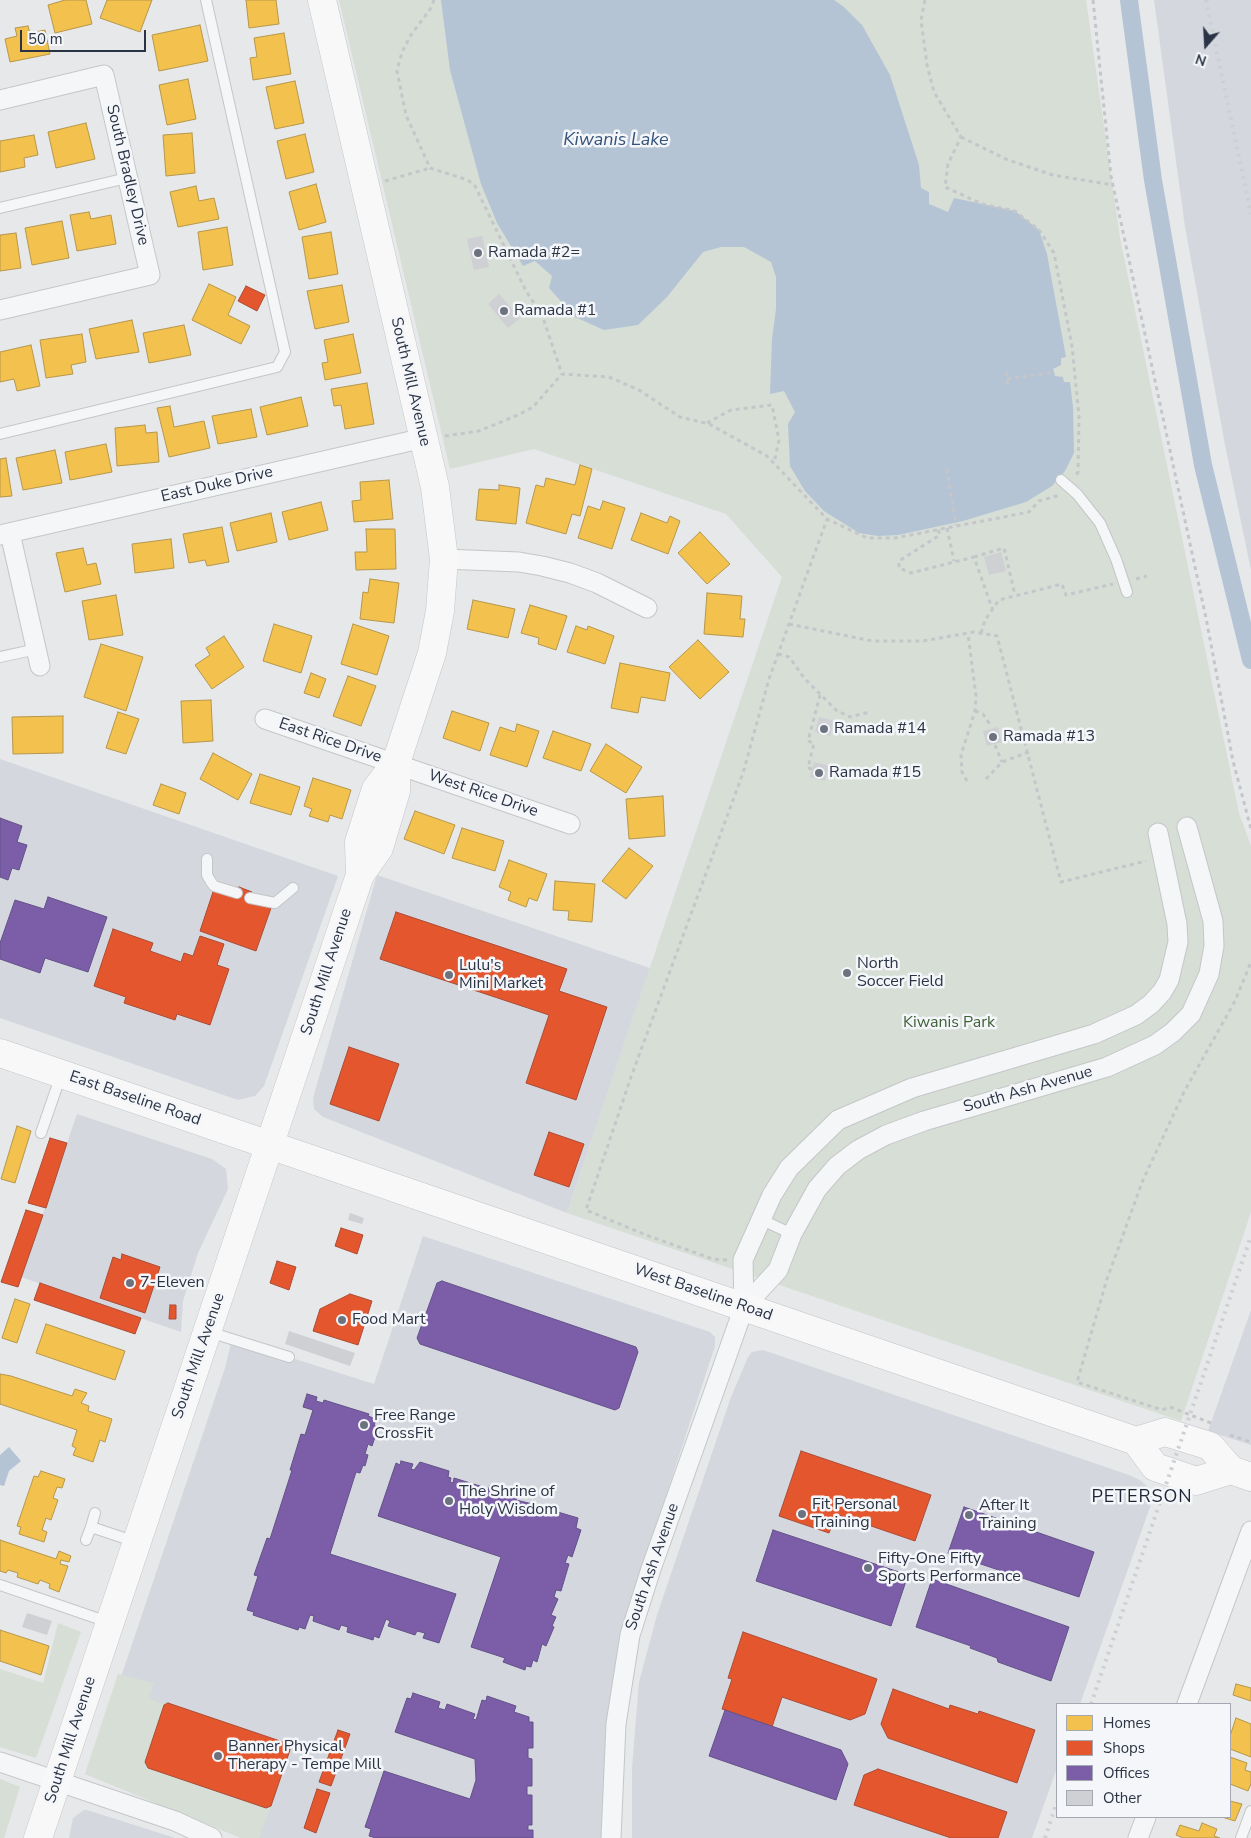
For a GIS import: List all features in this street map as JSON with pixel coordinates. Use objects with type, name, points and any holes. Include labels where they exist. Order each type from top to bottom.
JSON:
[{"type":"main road","name":"South Mill Avenue","points":[[38,1838],[360,875],[378,848],[381,839],[396,791],[396,764],[432,653],[440,610],[444,559],[436,496],[322,0]]},
{"type":"main road","name":"East Baseline Road","points":[[0,1053],[270,1145]]},
{"type":"main road","name":"West Baseline Road","points":[[270,1145],[1136,1441]]},
{"type":"main road","points":[[1165,1432],[1210,1446],[1241,1473],[1196,1480],[1155,1467],[1136,1441],[1165,1432]]},
{"type":"street","name":"South Bradley Drive","points":[[0,100],[104,75],[150,275],[0,310]]},
{"type":"street","name":"East Duke Drive","points":[[39,657],[5,534],[424,438]]},
{"type":"street","points":[[444,559],[518,562],[542,566],[570,573],[597,583],[647,608]]},
{"type":"street","name":"East Rice Drive","points":[[265,719],[396,764]]},
{"type":"street","name":"West Rice Drive","points":[[396,764],[570,824]]},
{"type":"street","name":"South Ash Avenue","points":[[744,1307],[778,1270],[792,1234],[817,1190],[837,1166],[858,1150],[886,1134],[924,1121],[1107,1067],[1155,1045],[1173,1032],[1191,1014],[1209,974],[1214,946],[1213,921],[1187,827]]},
{"type":"street","name":"South Ash Avenue","points":[[611,1838],[616,1724],[630,1635],[651,1569],[744,1307],[743,1260],[760,1219],[789,1168],[838,1120],[912,1088],[1094,1034],[1136,1015],[1150,1004],[1162,992],[1169,980],[1178,942],[1177,924],[1158,833]]},
{"type":"street","points":[[1187,1703],[1251,1531]]},
{"type":"street","points":[[0,1762],[175,1821],[212,1838]]},
{"type":"street","points":[[1138,1838],[1146,1818]]},
{"type":"lane","points":[[0,434],[278,368],[285,352],[206,0]]},
{"type":"lane","points":[[0,208],[128,178]]},
{"type":"lane","points":[[1065,483],[1100,523],[1113,550],[1125,587]]},
{"type":"lane","points":[[0,657],[39,657]]},
{"type":"lane","points":[[207,859],[207,875],[214,886],[236,893]]},
{"type":"lane","points":[[250,898],[275,904],[293,888]]},
{"type":"lane","points":[[41,1133],[61,1074]]},
{"type":"lane","points":[[760,1219],[792,1234]]},
{"type":"lane","points":[[207,1331],[290,1357]]},
{"type":"lane","points":[[86,1540],[95,1513]]},
{"type":"lane","points":[[91,1527],[137,1542]]},
{"type":"lane","points":[[0,1585],[110,1623]]},
{"type":"lane","points":[[1241,1838],[1251,1811]]},
{"type":"path","points":[[430,168],[406,116],[397,71],[402,52],[411,35],[432,8],[434,0]]},
{"type":"path","points":[[925,0],[922,20],[927,65],[934,92],[961,137],[1008,160],[1053,175],[1090,183],[1113,185]]},
{"type":"path","points":[[1093,0],[1113,185],[1206,618],[1233,761],[1251,829]]},
{"type":"path","points":[[562,374],[610,377],[639,390],[680,417],[707,423],[767,456],[827,520],[867,538],[895,538],[1029,512],[1039,501],[1063,494],[1065,483],[1078,472],[1079,416],[1072,346],[1054,253],[1039,230],[1015,211],[982,204],[945,187],[948,164],[961,137]]},
{"type":"path","points":[[366,187],[430,168],[468,180],[475,186],[526,291],[542,315],[562,374]]},
{"type":"path","points":[[1006,372],[1008,385]]},
{"type":"path","points":[[1007,379],[1054,372]]},
{"type":"path","points":[[424,438],[479,431],[518,415],[533,407],[562,374]]},
{"type":"path","points":[[707,423],[731,410],[772,405],[779,440],[774,464]]},
{"type":"path","points":[[947,469],[956,525]]},
{"type":"path","points":[[730,1258],[722,1261],[713,1259],[646,1235],[586,1210],[631,1077],[743,773],[778,654],[827,520]]},
{"type":"path","points":[[946,528],[954,561]]},
{"type":"path","points":[[938,530],[940,535],[899,561],[899,568],[910,573],[1004,548],[1015,594]]},
{"type":"path","points":[[974,557],[981,583],[992,608]]},
{"type":"path","points":[[981,633],[985,620],[998,600],[1015,594],[1062,584],[1066,596],[1125,587],[1147,576]]},
{"type":"path","points":[[789,624],[872,641],[923,641],[981,633],[997,636],[1061,882],[1148,860],[1151,868]]},
{"type":"path","points":[[967,781],[962,772],[961,755],[975,711],[976,696],[968,634]]},
{"type":"path","points":[[778,654],[789,657],[836,710],[850,717],[869,712]]},
{"type":"path","points":[[812,769],[808,768],[814,743],[808,741],[815,725],[820,694]]},
{"type":"path","points":[[975,711],[983,714],[991,726]]},
{"type":"path","points":[[995,745],[1002,762]]},
{"type":"path","points":[[986,779],[1002,762],[1028,752]]},
{"type":"path","points":[[1213,1426],[1210,1421],[1170,1407],[1162,1410],[1077,1382],[1107,1279],[1154,1155],[1184,1092],[1235,1001],[1251,962]]},
{"type":"path","points":[[1224,1433],[1251,1442]]},
{"type":"shaded area","points":[[1154,0],[1251,0],[1251,570],[1225,445],[1185,227]]},
{"type":"shaded area","points":[[0,759],[338,876],[264,1086],[255,1096],[238,1100],[0,1018]]},
{"type":"shaded area","points":[[377,875],[650,968],[567,1213],[323,1117],[314,1109],[313,1098]]},
{"type":"shaded area","points":[[77,1114],[212,1159],[226,1169],[228,1189],[198,1253],[183,1301],[181,1332],[21,1277]]},
{"type":"shaded area","points":[[423,1236],[710,1332],[715,1337],[715,1346],[619,1639],[608,1733],[602,1838],[241,1838],[98,1779],[92,1763],[225,1368],[232,1339],[374,1384]]},
{"type":"shaded area","points":[[1251,1310],[1251,1445],[1208,1431]]},
{"type":"shaded area","points":[[763,1350],[1129,1475],[1140,1480],[1155,1493],[1080,1703],[1056,1703],[1056,1771],[1032,1838],[632,1838],[632,1768],[639,1682],[657,1615],[731,1397],[748,1357],[752,1352]]},
{"type":"shaded area","points":[[84,1810],[175,1838],[69,1838],[73,1818]]},
{"type":"green space","name":"Kiwanis Park","points":[[339,0],[1086,0],[1120,238],[1239,813],[1251,846],[1251,1212],[1181,1421],[567,1213],[782,577],[726,514],[534,449],[450,469]]},
{"type":"green space","points":[[58,1623],[81,1632],[36,1758],[0,1747],[0,1669],[43,1683]]},
{"type":"green space","points":[[118,1674],[154,1683],[149,1698],[164,1705],[145,1762],[148,1768],[266,1808],[271,1806],[259,1838],[241,1838],[85,1774]]},
{"type":"green space","points":[[0,1779],[20,1787],[4,1838],[0,1838]]},
{"type":"water","name":"Kiwanis Lake","points":[[441,0],[834,0],[844,7],[862,25],[890,75],[919,165],[921,188],[929,192],[929,204],[948,212],[954,198],[1015,211],[1039,230],[1047,254],[1066,357],[1061,358],[1061,365],[1053,369],[1055,376],[1063,377],[1064,382],[1070,382],[1073,407],[1074,453],[1065,471],[1052,486],[1026,502],[963,521],[898,535],[878,536],[859,533],[824,511],[805,491],[790,466],[788,424],[795,412],[784,391],[770,394],[772,339],[776,309],[776,277],[771,262],[744,247],[721,247],[703,252],[667,297],[638,325],[604,330],[575,317],[549,288],[552,276],[535,261],[523,266],[497,223],[481,184],[450,70]]},
{"type":"water","points":[[9,1447],[21,1461],[9,1471],[4,1486],[0,1485],[0,1455]]},
{"type":"building: Homes","points":[[65,0],[86,0],[92,24],[55,33],[48,5]]},
{"type":"building: Homes","points":[[107,0],[152,0],[140,32],[100,18]]},
{"type":"building: Homes","points":[[246,0],[276,0],[279,24],[249,28]]},
{"type":"building: Homes","points":[[200,25],[208,61],[159,71],[152,35]]},
{"type":"building: Homes","points":[[28,26],[30,33],[45,30],[50,54],[10,62],[5,39],[17,36],[15,28]]},
{"type":"building: Homes","points":[[284,33],[291,74],[253,80],[250,58],[257,57],[254,38]]},
{"type":"building: Homes","points":[[188,79],[196,119],[167,125],[159,85]]},
{"type":"building: Homes","points":[[295,81],[304,123],[275,129],[266,87]]},
{"type":"building: Homes","points":[[86,123],[95,159],[56,168],[48,132]]},
{"type":"building: Homes","points":[[192,133],[195,173],[166,176],[163,135]]},
{"type":"building: Homes","points":[[305,134],[314,172],[286,179],[277,141]]},
{"type":"building: Homes","points":[[34,135],[38,155],[24,158],[25,167],[0,172],[0,141]]},
{"type":"building: Homes","points":[[316,184],[326,222],[299,230],[289,192]]},
{"type":"building: Homes","points":[[196,186],[199,201],[214,198],[219,219],[178,227],[170,192]]},
{"type":"building: Homes","points":[[89,212],[91,219],[111,215],[116,244],[77,251],[70,215]]},
{"type":"building: Homes","points":[[62,221],[69,258],[32,265],[25,228]]},
{"type":"building: Homes","points":[[227,227],[233,265],[203,270],[198,232]]},
{"type":"building: Homes","points":[[331,232],[338,274],[309,279],[302,237]]},
{"type":"building: Homes","points":[[16,233],[21,268],[0,271],[0,235]]},
{"type":"building: Homes","points":[[209,284],[236,297],[228,315],[250,326],[241,344],[192,320]]},
{"type":"building: Homes","points":[[342,285],[349,322],[315,329],[307,291]]},
{"type":"building: Homes","points":[[132,320],[139,352],[96,359],[89,329]]},
{"type":"building: Homes","points":[[184,325],[191,355],[149,363],[143,333]]},
{"type":"building: Homes","points":[[82,334],[86,362],[71,365],[73,374],[46,378],[40,340]]},
{"type":"building: Homes","points":[[353,334],[361,373],[325,380],[322,363],[328,362],[324,340]]},
{"type":"building: Homes","points":[[31,345],[40,386],[17,391],[14,379],[0,382],[0,352]]},
{"type":"building: Homes","points":[[367,383],[374,424],[345,429],[341,405],[334,406],[331,389]]},
{"type":"building: Homes","points":[[301,397],[308,426],[267,435],[260,407]]},
{"type":"building: Homes","points":[[170,406],[174,427],[204,421],[210,448],[169,457],[157,408]]},
{"type":"building: Homes","points":[[251,409],[257,437],[218,444],[212,416]]},
{"type":"building: Homes","points":[[145,425],[146,433],[157,432],[159,462],[117,466],[115,428]]},
{"type":"building: Homes","points":[[106,444],[112,472],[70,480],[65,452]]},
{"type":"building: Homes","points":[[55,450],[62,483],[23,490],[16,458]]},
{"type":"building: Homes","points":[[6,458],[12,496],[0,497],[0,459]]},
{"type":"building: Homes","points":[[580,465],[592,469],[580,516],[572,514],[566,534],[526,523],[536,485],[544,487],[546,478],[575,485]]},
{"type":"building: Homes","points":[[389,480],[393,519],[354,522],[352,501],[361,500],[360,482]]},
{"type":"building: Homes","points":[[499,485],[520,488],[516,524],[476,520],[479,489],[499,490]]},
{"type":"building: Homes","points":[[603,501],[625,508],[612,549],[578,538],[588,506],[600,510]]},
{"type":"building: Homes","points":[[321,502],[328,530],[289,540],[282,512]]},
{"type":"building: Homes","points":[[271,513],[277,542],[237,551],[230,523]]},
{"type":"building: Homes","points":[[641,513],[667,523],[670,516],[680,521],[668,554],[631,540]]},
{"type":"building: Homes","points":[[222,527],[229,562],[207,566],[205,560],[189,563],[183,534]]},
{"type":"building: Homes","points":[[366,529],[395,529],[396,569],[356,570],[355,552],[367,552]]},
{"type":"building: Homes","points":[[700,532],[730,564],[707,584],[678,553]]},
{"type":"building: Homes","points":[[171,539],[174,568],[135,573],[132,544]]},
{"type":"building: Homes","points":[[83,548],[87,565],[96,563],[101,584],[65,592],[56,553]]},
{"type":"building: Homes","points":[[370,579],[399,583],[394,623],[360,619],[363,592],[368,593]]},
{"type":"building: Homes","points":[[707,593],[742,596],[740,619],[745,619],[743,637],[704,634]]},
{"type":"building: Homes","points":[[116,595],[123,635],[89,640],[82,601]]},
{"type":"building: Homes","points":[[473,600],[515,609],[508,638],[467,629]]},
{"type":"building: Homes","points":[[530,605],[567,616],[556,650],[538,644],[539,638],[521,633]]},
{"type":"building: Homes","points":[[274,624],[312,636],[301,673],[263,661]]},
{"type":"building: Homes","points":[[353,624],[389,636],[377,675],[341,664]]},
{"type":"building: Homes","points":[[576,626],[587,630],[588,626],[614,636],[605,664],[567,652]]},
{"type":"building: Homes","points":[[224,636],[244,667],[212,689],[195,665],[210,655],[206,648]]},
{"type":"building: Homes","points":[[698,640],[729,672],[700,699],[669,667]]},
{"type":"building: Homes","points":[[101,644],[143,657],[126,711],[84,697]]},
{"type":"building: Homes","points":[[620,663],[670,673],[665,701],[641,697],[638,713],[611,708]]},
{"type":"building: Homes","points":[[311,673],[326,679],[319,698],[304,693]]},
{"type":"building: Homes","points":[[348,676],[376,686],[361,726],[333,716]]},
{"type":"building: Homes","points":[[211,700],[213,741],[183,743],[181,701]]},
{"type":"building: Homes","points":[[452,711],[489,723],[480,751],[443,738]]},
{"type":"building: Homes","points":[[118,712],[139,719],[126,754],[106,748]]},
{"type":"building: Homes","points":[[63,716],[63,753],[13,754],[12,717]]},
{"type":"building: Homes","points":[[517,724],[539,731],[527,767],[490,755],[500,727],[515,732]]},
{"type":"building: Homes","points":[[553,731],[591,744],[581,771],[543,758]]},
{"type":"building: Homes","points":[[606,744],[642,767],[626,793],[590,771]]},
{"type":"building: Homes","points":[[213,753],[252,774],[238,800],[200,779]]},
{"type":"building: Homes","points":[[260,774],[300,787],[291,815],[250,803]]},
{"type":"building: Homes","points":[[313,778],[351,790],[342,819],[330,815],[328,822],[309,816],[312,809],[304,806]]},
{"type":"building: Homes","points":[[161,784],[186,793],[179,814],[153,805]]},
{"type":"building: Homes","points":[[663,796],[665,836],[629,839],[626,799]]},
{"type":"building: Homes","points":[[415,811],[455,825],[444,854],[404,839]]},
{"type":"building: Homes","points":[[462,828],[504,841],[495,871],[452,858]]},
{"type":"building: Homes","points":[[629,848],[653,866],[626,899],[602,881]]},
{"type":"building: Homes","points":[[509,860],[547,874],[537,901],[529,898],[526,907],[508,900],[511,892],[499,887]]},
{"type":"building: Homes","points":[[555,881],[595,884],[592,922],[568,920],[569,911],[553,910]]},
{"type":"building: Homes","points":[[17,1126],[31,1131],[15,1183],[1,1179]]},
{"type":"building: Homes","points":[[15,1299],[30,1304],[17,1343],[2,1338]]},
{"type":"building: Homes","points":[[46,1324],[125,1351],[115,1380],[36,1353]]},
{"type":"building: Homes","points":[[0,1374],[72,1396],[75,1389],[87,1393],[81,1403],[89,1406],[88,1411],[112,1419],[105,1442],[100,1440],[93,1462],[73,1455],[76,1448],[72,1446],[77,1430],[0,1404]]},
{"type":"building: Homes","points":[[41,1471],[65,1479],[62,1488],[57,1487],[53,1498],[58,1500],[51,1520],[46,1518],[42,1530],[47,1532],[44,1542],[19,1534],[21,1527],[17,1526],[34,1476],[38,1477]]},
{"type":"building: Homes","points":[[0,1540],[56,1559],[59,1551],[71,1556],[69,1562],[61,1560],[60,1564],[68,1566],[59,1592],[49,1588],[50,1584],[40,1580],[38,1584],[17,1577],[18,1573],[8,1570],[6,1573],[0,1571]]},
{"type":"building: Homes","points":[[0,1630],[49,1646],[41,1675],[0,1661]]},
{"type":"building: Homes","points":[[1236,1684],[1251,1688],[1251,1701],[1233,1695]]},
{"type":"building: Homes","points":[[1236,1718],[1251,1724],[1251,1757],[1231,1749],[1231,1733]]},
{"type":"building: Homes","points":[[1231,1757],[1247,1763],[1245,1770],[1251,1772],[1251,1784],[1248,1791],[1231,1784]]},
{"type":"building: Homes","points":[[1231,1801],[1242,1804],[1235,1821],[1225,1818],[1231,1818]]},
{"type":"building: Homes","points":[[1202,1823],[1217,1829],[1214,1836],[1220,1838],[1183,1838],[1176,1835],[1180,1825],[1199,1831]]},
{"type":"building: Shops","points":[[246,286],[265,295],[257,311],[238,301]]},
{"type":"building: Shops","points":[[239,887],[252,892],[249,901],[271,908],[256,951],[200,931],[214,889],[236,896]]},
{"type":"building: Shops","points":[[396,912],[567,969],[559,991],[607,1007],[576,1100],[526,1083],[549,1015],[380,959]]},
{"type":"building: Shops","points":[[113,929],[153,943],[150,951],[181,962],[184,953],[193,956],[200,936],[224,944],[217,965],[229,969],[210,1025],[177,1014],[175,1020],[124,1003],[126,997],[94,986]]},
{"type":"building: Shops","points":[[349,1047],[399,1064],[379,1121],[330,1104]]},
{"type":"building: Shops","points":[[549,1132],[584,1144],[569,1187],[534,1175]]},
{"type":"building: Shops","points":[[50,1138],[67,1143],[46,1208],[28,1203]]},
{"type":"building: Shops","points":[[26,1210],[43,1215],[18,1287],[1,1282]]},
{"type":"building: Shops","points":[[341,1228],[363,1235],[357,1254],[335,1246]]},
{"type":"building: Shops","name":"7-Eleven","points":[[122,1254],[160,1267],[145,1313],[100,1298],[113,1257],[121,1260]]},
{"type":"building: Shops","points":[[277,1261],[296,1267],[289,1290],[270,1283]]},
{"type":"building: Shops","points":[[40,1283],[141,1318],[135,1334],[34,1300]]},
{"type":"building: Shops","name":"Food Mart","points":[[350,1294],[372,1301],[358,1345],[313,1331],[320,1309]]},
{"type":"building: Shops","points":[[170,1305],[176,1305],[176,1319],[169,1319]]},
{"type":"building: Shops","points":[[801,1451],[931,1495],[915,1541],[836,1514],[829,1533],[779,1516]]},
{"type":"building: Shops","points":[[743,1632],[877,1679],[865,1714],[850,1720],[782,1697],[772,1727],[722,1709],[732,1679],[728,1678]]},
{"type":"building: Shops","points":[[893,1689],[949,1709],[950,1705],[978,1714],[979,1711],[1035,1730],[1017,1783],[888,1738],[881,1724]]},
{"type":"building: Shops","name":"Banner Physical Therapy - Tempe Mill","points":[[168,1703],[289,1744],[290,1750],[271,1806],[266,1808],[148,1768],[145,1762],[164,1705]]},
{"type":"building: Shops","points":[[338,1730],[350,1734],[331,1786],[319,1782]]},
{"type":"building: Shops","points":[[878,1769],[1007,1812],[998,1838],[951,1838],[854,1805],[864,1775]]},
{"type":"building: Shops","points":[[317,1789],[330,1793],[316,1833],[304,1828]]},
{"type":"building: Offices","points":[[0,818],[22,826],[17,842],[27,845],[19,870],[12,868],[8,880],[0,877]]},
{"type":"building: Offices","points":[[48,897],[107,917],[88,972],[45,958],[40,973],[0,959],[0,943],[15,900],[44,909]]},
{"type":"building: Offices","points":[[442,1281],[636,1347],[638,1352],[619,1408],[615,1410],[420,1344],[417,1338],[437,1283]]},
{"type":"building: Offices","points":[[307,1394],[317,1397],[316,1401],[323,1403],[324,1400],[369,1414],[368,1416],[376,1419],[374,1433],[376,1434],[372,1446],[368,1444],[365,1454],[368,1455],[365,1466],[363,1465],[360,1473],[356,1472],[330,1554],[456,1594],[439,1643],[423,1638],[425,1633],[417,1631],[415,1635],[388,1626],[390,1621],[386,1619],[379,1638],[374,1636],[373,1640],[347,1632],[348,1627],[341,1625],[339,1630],[313,1621],[314,1616],[310,1615],[305,1629],[299,1627],[298,1630],[253,1615],[254,1612],[247,1610],[258,1576],[254,1575],[267,1538],[270,1539],[292,1470],[290,1470],[301,1434],[305,1435],[313,1410],[303,1407]]},
{"type":"building: Offices","points":[[401,1461],[413,1464],[411,1469],[414,1470],[420,1462],[449,1471],[448,1477],[451,1478],[450,1482],[453,1483],[454,1478],[483,1487],[481,1491],[484,1492],[485,1489],[488,1490],[490,1485],[518,1495],[516,1500],[549,1508],[548,1513],[551,1510],[578,1518],[576,1528],[581,1530],[572,1557],[568,1555],[565,1563],[569,1564],[561,1591],[556,1590],[554,1597],[558,1599],[551,1615],[556,1617],[552,1626],[554,1627],[546,1646],[542,1644],[537,1662],[533,1660],[531,1667],[526,1666],[525,1670],[503,1662],[505,1658],[471,1647],[501,1557],[378,1516],[396,1463],[400,1465]]},
{"type":"building: Offices","points":[[964,1507],[1094,1552],[1079,1597],[948,1553]]},
{"type":"building: Offices","points":[[773,1530],[908,1575],[891,1626],[756,1581]]},
{"type":"building: Offices","points":[[932,1579],[1069,1627],[1051,1681],[998,1662],[997,1658],[970,1648],[971,1646],[916,1627]]},
{"type":"building: Offices","points":[[413,1693],[440,1702],[438,1708],[445,1710],[447,1704],[475,1714],[473,1719],[476,1720],[482,1700],[486,1701],[487,1696],[516,1706],[514,1712],[529,1717],[529,1722],[533,1722],[533,1748],[528,1748],[528,1758],[532,1759],[532,1786],[527,1786],[527,1795],[532,1795],[532,1825],[528,1825],[528,1830],[533,1830],[533,1838],[376,1838],[369,1836],[371,1829],[365,1827],[384,1771],[470,1799],[476,1780],[475,1759],[395,1732],[407,1698],[411,1699]]},
{"type":"building: Offices","points":[[725,1710],[841,1750],[848,1764],[836,1800],[709,1756]]},
{"type":"building: Other","name":"Ramada #2=","points":[[482,236],[489,267],[474,270],[467,239]]},
{"type":"building: Other","name":"Ramada #1","points":[[499,294],[520,318],[508,328],[488,304]]},
{"type":"building: Other","points":[[1001,552],[1006,571],[989,575],[984,557]]},
{"type":"building: Other","name":"Ramada #14","points":[[819,717],[834,721],[830,736],[815,732]]},
{"type":"building: Other","name":"Ramada #13","points":[[998,727],[1002,742],[987,746],[983,731]]},
{"type":"building: Other","name":"Ramada #15","points":[[814,762],[829,766],[825,781],[810,777]]},
{"type":"building: Other","points":[[350,1213],[364,1218],[362,1224],[348,1220]]},
{"type":"building: Other","points":[[289,1331],[355,1353],[350,1366],[285,1344]]},
{"type":"building: Other","points":[[27,1613],[52,1621],[47,1635],[22,1627]]},
{"type":"waterway","points":[[1129,0],[1153,180],[1203,465],[1251,660]]},
{"type":"railway","points":[[1206,0],[1251,214]]},
{"type":"railway","points":[[1091,1703],[1251,1236]]},
{"type":"railway","points":[[1045,1838],[1056,1805]]},
{"type":"place","name":"Ramada #2=","points":[[478,253]]},
{"type":"place","name":"Ramada #1","points":[[504,311]]},
{"type":"place","name":"Ramada #14","points":[[824,729]]},
{"type":"place","name":"Ramada #13","points":[[993,737]]},
{"type":"place","name":"Ramada #15","points":[[819,773]]},
{"type":"place","name":"North Soccer Field","points":[[847,973]]},
{"type":"place","name":"Lulu's Mini Market","points":[[449,975]]},
{"type":"place","name":"7-Eleven","points":[[130,1283]]},
{"type":"place","name":"Food Mart","points":[[342,1320]]},
{"type":"place","name":"Free Range CrossFit","points":[[364,1425]]},
{"type":"place","name":"The Shrine of Holy Wisdom","points":[[449,1501]]},
{"type":"place","name":"Fit Personal Training","points":[[802,1514]]},
{"type":"place","name":"After It Training","points":[[969,1515]]},
{"type":"place","name":"Fifty-One Fifty Sports Performance","points":[[868,1568]]},
{"type":"place","name":"Banner Physical Therapy - Tempe Mill","points":[[218,1756]]},
{"type":"district","name":"PETERSON","points":[[1142,1498]]}]
